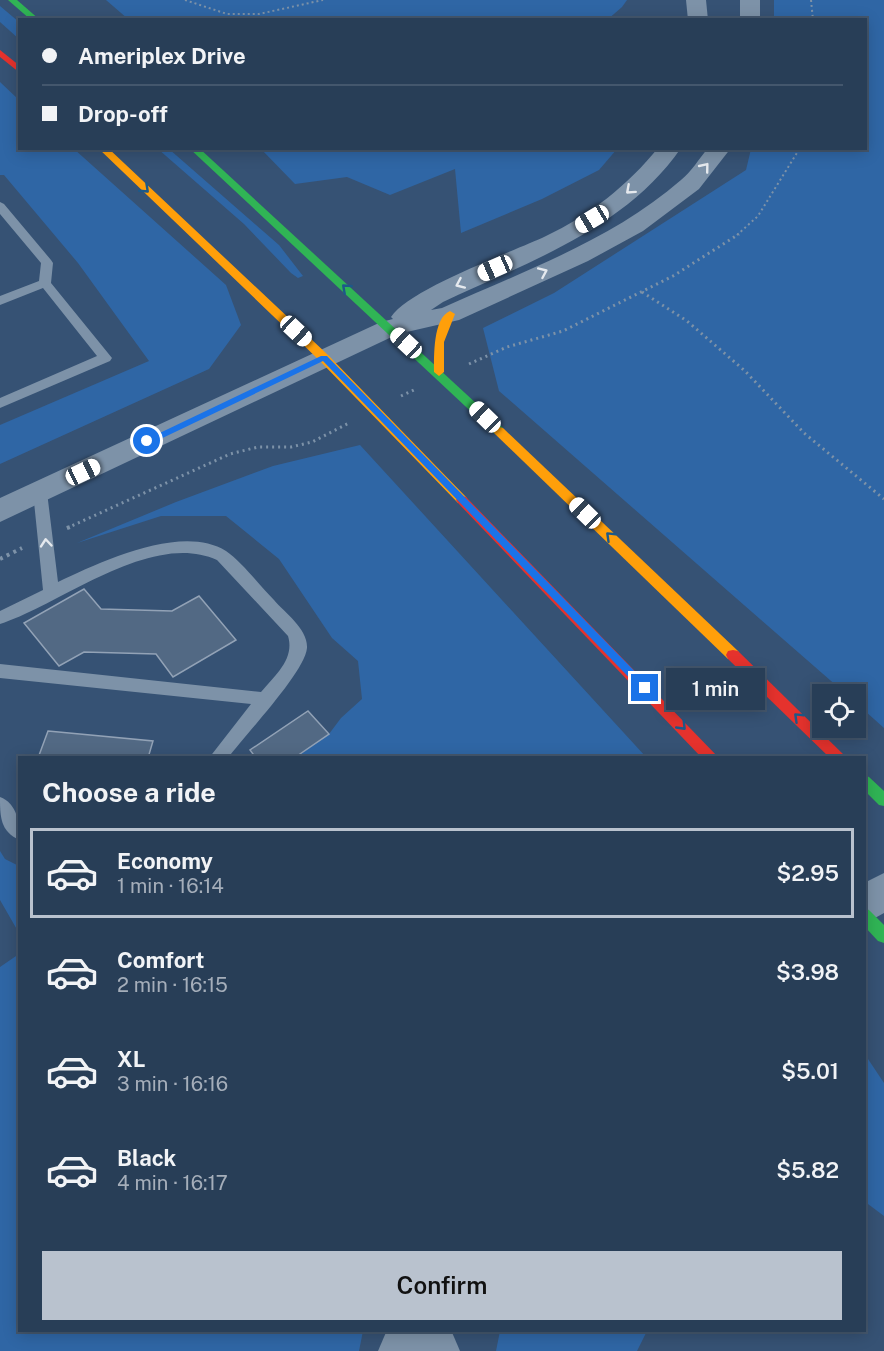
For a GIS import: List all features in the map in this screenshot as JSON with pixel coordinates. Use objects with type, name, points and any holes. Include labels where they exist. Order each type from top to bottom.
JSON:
[{"type":"main road","points":[[12,0],[34,18]]},
{"type":"main road","points":[[0,52],[18,69]]},
{"type":"main road","points":[[104,150],[375,409],[710,756]]},
{"type":"main road","points":[[195,150],[441,374],[838,756]]},
{"type":"main road","points":[[441,374],[436,352],[440,333],[450,314]]},
{"type":"main road","points":[[866,783],[884,800]]},
{"type":"main road","points":[[866,917],[884,936]]},
{"type":"street","points":[[696,0],[698,18]]},
{"type":"street","points":[[750,0],[750,18]]},
{"type":"street","points":[[390,328],[434,296],[557,240],[610,208],[653,169],[668,150]]},
{"type":"street","points":[[0,511],[390,328],[450,314],[579,256],[635,226],[691,184],[718,150]]},
{"type":"street","points":[[866,904],[884,890]]},
{"type":"street","points":[[401,1351],[414,1332]]},
{"type":"street","points":[[424,1332],[437,1351]]},
{"type":"lane","points":[[0,206],[46,263],[45,283],[105,358],[0,403]]},
{"type":"lane","points":[[0,301],[45,283]]},
{"type":"lane","points":[[40,492],[51,594]]},
{"type":"lane","points":[[0,618],[140,554],[167,548],[207,549],[222,556],[295,633],[299,646],[295,662],[219,756]]},
{"type":"lane","points":[[0,670],[265,699]]},
{"type":"lane","points":[[0,805],[18,831]]},
{"type":"path","points":[[185,0],[227,14],[259,14],[323,0]]},
{"type":"path","points":[[810,0],[813,18]]},
{"type":"path","points":[[0,559],[230,454],[258,447],[291,447],[312,442],[441,374],[507,347],[563,331],[673,276],[734,238],[758,216],[799,150]]},
{"type":"path","points":[[641,291],[695,328],[745,371],[804,433],[884,499]]},
{"type":"shaded area","points":[[106,0],[627,0],[609,18],[127,18]]},
{"type":"shaded area","points":[[774,0],[884,0],[884,728],[866,712],[866,684],[835,684],[499,391],[483,328],[554,293],[746,170],[751,150],[867,150],[867,18],[774,18]]},
{"type":"shaded area","points":[[0,6],[18,21],[18,38],[0,22]]},
{"type":"shaded area","points":[[0,82],[18,99],[18,150],[75,150],[226,285],[241,325],[209,369],[0,464],[0,425],[149,361],[78,263],[4,175],[0,175]]},
{"type":"shaded area","points":[[159,150],[170,150],[279,245],[303,276],[298,278],[291,273],[244,224]]},
{"type":"shaded area","points":[[262,150],[616,150],[599,170],[542,199],[461,233],[455,169],[390,195],[347,177],[295,184]]},
{"type":"shaded area","points":[[360,445],[645,756],[296,756],[329,734],[341,718],[362,699],[358,661],[332,638],[279,559],[226,516],[161,516],[77,543],[176,502],[273,466]]},
{"type":"shaded area","points":[[0,851],[5,859],[18,866],[18,931],[0,900]]},
{"type":"shaded area","points":[[18,955],[18,1332],[363,1332],[359,1351],[0,1351],[0,967]]},
{"type":"shaded area","points":[[866,1056],[884,1083],[884,1216],[866,1202]]},
{"type":"shaded area","points":[[500,1332],[646,1332],[637,1351],[496,1351]]},
{"type":"building","points":[[84,589],[101,609],[172,611],[199,596],[236,640],[173,677],[156,654],[84,652],[59,666],[24,623]]},
{"type":"building","points":[[308,711],[329,734],[297,756],[254,756],[250,750]]},
{"type":"building","points":[[48,731],[153,741],[149,756],[39,756]]},
{"type":"traffic: fast","points":[[12,0],[34,18]]},
{"type":"traffic: fast","points":[[195,150],[499,431]]},
{"type":"traffic: fast","points":[[866,783],[884,800]]},
{"type":"traffic: fast","points":[[866,917],[884,936]]},
{"type":"traffic: slow","points":[[104,150],[324,358],[462,500]]},
{"type":"traffic: slow","points":[[439,372],[439,342],[450,314]]},
{"type":"traffic: slow","points":[[499,431],[733,655]]},
{"type":"traffic: jam","points":[[0,52],[18,69]]},
{"type":"traffic: jam","points":[[462,500],[710,756]]},
{"type":"traffic: jam","points":[[733,655],[838,756]]},
{"type":"route","points":[[147,441],[324,358],[645,688]]}]
